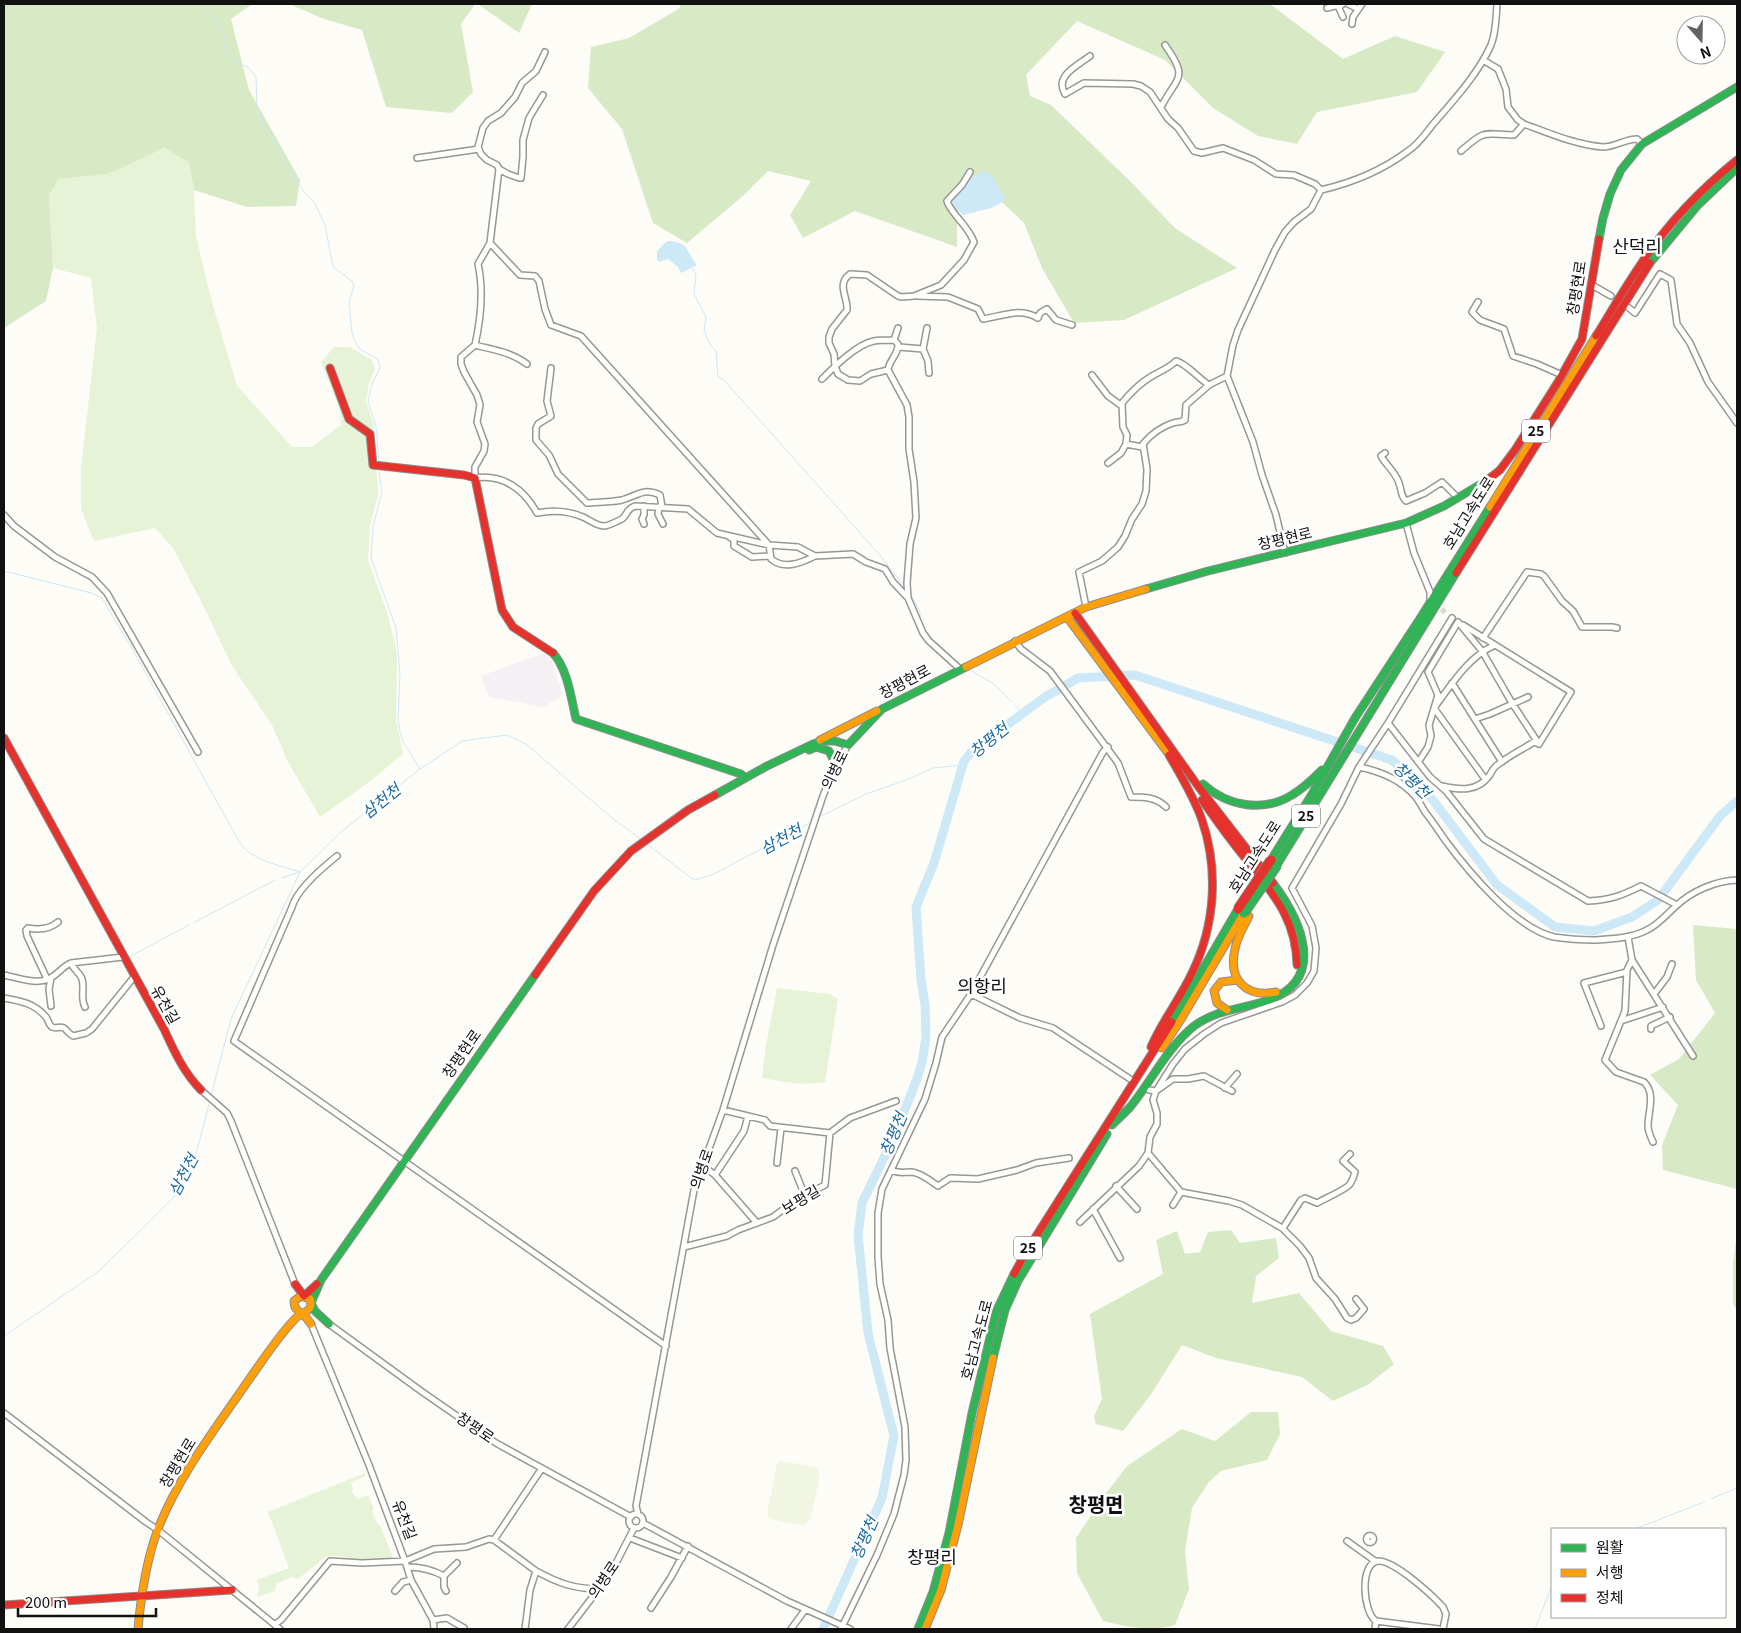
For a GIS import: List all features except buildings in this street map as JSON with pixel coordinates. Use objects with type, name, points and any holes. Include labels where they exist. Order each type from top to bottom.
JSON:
[{"type":"main road","name":"창평현로","points":[[848,745],[882,709],[1086,607],[1200,574],[1406,523],[1438,510],[1500,470],[1520,443],[1582,339],[1603,218],[1610,194],[1621,170],[1642,144],[1737,87]]},
{"type":"main road","name":"호남고속도로","points":[[922,1629],[941,1590],[958,1525],[991,1365],[1005,1310],[1018,1281],[1112,1125],[1180,1021],[1421,617],[1641,263],[1678,214],[1702,189],[1737,160]]},
{"type":"main road","name":"호남고속도로","points":[[1359,720],[1642,273],[1686,217],[1737,168]]},
{"type":"main road","points":[[330,368],[349,419],[370,434],[373,465],[464,475],[475,478],[502,610],[509,623],[517,631],[552,652],[558,659],[576,719],[741,774],[746,778],[780,759],[882,709]]},
{"type":"main road","points":[[1071,615],[1096,657],[1131,705],[1282,895],[1298,925],[1304,953],[1303,966],[1290,990],[1276,998],[1227,1010],[1208,1017],[1193,1027],[1167,1054],[1130,1107],[1112,1125]]},
{"type":"main road","points":[[1071,615],[1107,658],[1145,711],[1171,754],[1236,848],[1274,895],[1290,921],[1298,954],[1297,966],[1285,986],[1274,993],[1263,995],[1253,993],[1238,980],[1233,968],[1233,955],[1244,913]]},
{"type":"main road","name":"유천길","points":[[4,738],[188,1076],[200,1090]]},
{"type":"main road","points":[[813,744],[822,741],[835,741],[848,745]]},
{"type":"main road","points":[[780,759],[793,758],[816,747],[822,748],[829,751],[833,759],[834,770]]},
{"type":"main road","points":[[1171,754],[1219,798],[1244,805],[1272,804],[1291,796],[1332,766]]},
{"type":"main road","points":[[1146,1062],[1156,1034],[1184,988],[1202,949],[1210,914],[1213,886],[1208,838],[1202,818],[1171,754]]},
{"type":"main road","name":"창평현로","points":[[138,1629],[141,1596],[158,1530],[173,1496],[203,1447],[594,891],[633,850],[655,832],[688,810],[746,778]]},
{"type":"main road","name":"25","points":[[1244,913],[1274,862]]},
{"type":"main road","name":"호남고속도로","points":[[922,1629],[949,1533],[972,1413],[996,1312],[1026,1252],[1146,1062],[1244,913]]},
{"type":"main road","points":[[1227,1010],[1216,1003],[1214,990],[1220,982],[1238,980]]},
{"type":"main road","points":[[296,1284],[301,1288],[306,1288],[321,1280]]},
{"type":"main road","points":[[321,1280],[316,1302],[329,1324]]},
{"type":"main road","points":[[296,1284],[302,1305],[311,1324]]},
{"type":"main road","points":[[302,1305],[329,1324]]},
{"type":"main road","points":[[287,1328],[300,1321],[311,1324]]},
{"type":"main road","points":[[4,1605],[232,1590]]},
{"type":"street","points":[[1327,8],[1342,4]]},
{"type":"street","points":[[1342,4],[1339,8],[1343,17]]},
{"type":"street","points":[[1348,4],[1358,9]]},
{"type":"street","points":[[1352,24],[1362,4]]},
{"type":"street","points":[[1285,553],[1276,515],[1262,475],[1254,442],[1228,376],[1233,345],[1238,330],[1285,232],[1294,222],[1312,209],[1320,190],[1368,175],[1408,152],[1423,138],[1452,104],[1483,60],[1491,44],[1497,4]]},
{"type":"street","points":[[1161,107],[1178,81],[1180,71],[1177,62],[1165,45]]},
{"type":"street","points":[[543,95],[530,118],[523,140],[524,157],[521,178],[508,174],[481,154],[479,149],[483,128],[488,121],[501,113],[515,97],[522,83],[536,71],[545,52]]},
{"type":"street","points":[[1090,56],[1062,80],[1061,88],[1065,94],[1084,83],[1133,84],[1141,86],[1150,92],[1194,151],[1202,152],[1223,148],[1254,160],[1276,174],[1294,174],[1315,184],[1320,190]]},
{"type":"street","points":[[1483,60],[1498,69],[1506,89],[1508,107],[1518,120],[1524,124],[1567,139],[1603,147],[1614,146],[1629,139],[1637,139],[1642,144]]},
{"type":"street","points":[[1461,151],[1479,135],[1490,133],[1514,135],[1524,124]]},
{"type":"street","points":[[417,158],[479,149]]},
{"type":"street","points":[[499,169],[490,243],[478,264],[482,282],[482,293],[475,345],[461,357],[460,364],[477,395],[480,405],[477,422],[485,444],[484,451],[475,467],[475,478],[486,476],[514,485],[531,501],[537,513],[547,511],[571,513],[598,525],[606,526],[623,518],[629,508],[635,506],[688,509],[717,533],[769,545],[798,547],[815,556]]},
{"type":"street","points":[[914,296],[941,285],[964,260],[974,242],[971,233],[948,207],[947,201],[962,185],[970,172]]},
{"type":"street","points":[[490,243],[520,274],[535,276],[539,281],[545,309],[551,325],[581,336],[769,545],[770,556],[776,563],[784,565],[799,563],[815,556],[853,554],[866,562],[885,569],[893,582],[908,598]]},
{"type":"street","points":[[888,370],[871,374],[860,381],[853,381],[840,376],[835,366],[829,337],[832,329],[847,310],[843,284],[847,276],[856,274],[867,275],[902,297],[948,297],[978,309],[983,319],[1004,316],[1015,312],[1027,313],[1038,318],[1040,313],[1047,310],[1056,320],[1072,325]]},
{"type":"street","points":[[1629,308],[1635,313],[1660,274],[1671,280],[1677,324],[1680,331],[1690,343],[1712,388],[1737,423]]},
{"type":"street","points":[[1592,285],[1611,296]]},
{"type":"street","points":[[1478,302],[1472,312],[1480,320],[1504,329],[1514,356],[1562,375]]},
{"type":"street","points":[[894,340],[898,328]]},
{"type":"street","points":[[927,328],[923,349],[928,362],[929,373]]},
{"type":"street","points":[[822,379],[835,366],[870,342],[894,340]]},
{"type":"street","points":[[894,340],[899,347],[923,349]]},
{"type":"street","points":[[475,345],[502,351],[518,357],[527,364]]},
{"type":"street","points":[[899,347],[888,366],[888,370],[907,405],[909,417],[909,449],[914,482],[916,518],[910,544],[907,583],[908,598],[922,633],[960,669]]},
{"type":"street","points":[[1108,462],[1121,453],[1126,444],[1127,435],[1123,427],[1122,403],[1134,388],[1176,361],[1184,364],[1199,379],[1209,385]]},
{"type":"street","points":[[551,368],[548,400],[551,416],[538,424],[535,435],[536,440],[549,455],[558,474],[587,503],[620,500],[635,493],[654,492],[660,495],[661,507],[658,514],[663,524]]},
{"type":"street","points":[[1092,375],[1108,396],[1122,406]]},
{"type":"street","points":[[1086,607],[1079,572],[1102,561],[1118,547],[1142,504],[1146,491],[1147,469],[1143,444],[1149,436],[1156,432],[1175,422],[1185,420],[1186,404],[1209,385],[1228,376]]},
{"type":"street","points":[[1126,444],[1142,447]]},
{"type":"street","points":[[1385,453],[1381,456],[1396,476],[1400,484],[1401,497],[1406,501],[1425,493],[1442,482],[1458,498]]},
{"type":"street","points":[[644,506],[642,519],[644,524]]},
{"type":"street","points":[[4,514],[14,526],[58,559],[92,577],[107,593],[198,752]]},
{"type":"street","points":[[1406,523],[1414,553],[1430,592],[1430,598]]},
{"type":"street","points":[[728,536],[734,540],[734,546],[752,557],[770,556]]},
{"type":"street","points":[[1483,638],[1527,572],[1544,576],[1562,601],[1573,611],[1582,627],[1617,628]]},
{"type":"street","points":[[1446,613],[1570,692],[1539,744]]},
{"type":"street","points":[[1080,1222],[1139,1166],[1148,1153],[1150,1137],[1157,1124],[1157,1113],[1153,1100],[1156,1091],[1186,1049],[1221,1022],[1282,1002],[1295,995],[1307,983],[1314,971],[1316,948],[1312,926],[1292,888],[1341,804],[1360,765],[1452,618]]},
{"type":"street","points":[[1458,622],[1482,651],[1512,704],[1539,744]]},
{"type":"street","points":[[1419,761],[1428,748],[1430,725],[1438,695],[1428,672],[1458,622]]},
{"type":"street","points":[[1015,642],[1020,649],[1052,674],[1108,748],[1118,763],[1132,797],[1146,796],[1159,800],[1166,807]]},
{"type":"street","points":[[1434,708],[1452,683],[1482,651],[1495,645]]},
{"type":"street","points":[[1452,683],[1502,762]]},
{"type":"street","points":[[1475,718],[1490,714],[1528,697]]},
{"type":"street","points":[[1434,708],[1485,779]]},
{"type":"street","points":[[1388,723],[1430,777],[1440,786],[1484,839],[1588,901],[1605,900],[1640,886],[1677,904]]},
{"type":"street","points":[[1440,786],[1463,789],[1479,785],[1494,767],[1534,742],[1539,744]]},
{"type":"street","name":"의병로","points":[[638,1514],[636,1506],[694,1190],[723,1110],[773,945],[823,796],[834,770],[848,745]]},
{"type":"street","points":[[842,1628],[877,1555],[894,1514],[906,1460],[905,1427],[890,1348],[888,1320],[880,1284],[878,1213],[882,1190],[925,1099],[942,1037],[971,994],[1103,752],[1108,748]]},
{"type":"street","points":[[1360,765],[1398,782],[1415,796],[1473,876],[1530,927],[1553,936],[1595,940],[1628,937],[1648,930],[1677,904],[1694,893],[1723,881],[1737,880]]},
{"type":"street","points":[[337,856],[294,898],[292,907],[234,1041],[666,1346]]},
{"type":"street","points":[[51,1006],[49,978],[27,936],[26,930],[28,928],[49,928],[58,922]]},
{"type":"street","points":[[1628,937],[1632,960],[1670,1017],[1693,1056]]},
{"type":"street","points":[[4,975],[31,980],[49,978],[71,962],[123,957]]},
{"type":"street","points":[[1632,960],[1627,972],[1626,1004],[1622,1021],[1605,1060],[1616,1072],[1644,1082],[1647,1085],[1651,1106],[1648,1129],[1652,1142]]},
{"type":"street","points":[[71,962],[73,968],[81,976],[84,986],[82,1001],[85,1007]]},
{"type":"street","points":[[1654,994],[1666,977],[1672,964]]},
{"type":"street","points":[[1601,1026],[1584,983],[1627,972]]},
{"type":"street","points":[[4,998],[33,1005],[50,1025],[54,1028],[66,1029],[73,1036],[86,1033],[99,1022],[134,977]]},
{"type":"street","points":[[971,994],[1020,1018],[1053,1028],[1130,1079]]},
{"type":"street","points":[[1622,1021],[1663,1007]]},
{"type":"street","points":[[1652,1029],[1651,1026],[1670,1017]]},
{"type":"street","points":[[1225,1088],[1237,1074]]},
{"type":"street","points":[[1149,1090],[1156,1091],[1173,1079],[1204,1076],[1232,1091]]},
{"type":"street","name":"유천길","points":[[200,1090],[227,1113],[231,1121],[296,1284]]},
{"type":"street","points":[[723,1110],[764,1120],[770,1126],[830,1133],[850,1118],[896,1101]]},
{"type":"street","points":[[715,1175],[744,1131],[748,1116]]},
{"type":"street","points":[[777,1163],[781,1128]]},
{"type":"street","name":"보평길","points":[[684,1247],[727,1236],[773,1217],[825,1185],[830,1133]]},
{"type":"street","points":[[1148,1153],[1181,1192],[1242,1205],[1283,1228],[1309,1258],[1316,1278],[1347,1318],[1351,1320],[1356,1318],[1364,1309],[1356,1298]]},
{"type":"street","points":[[1283,1228],[1301,1200],[1305,1198],[1317,1203],[1350,1185],[1355,1172],[1343,1161],[1350,1154]]},
{"type":"street","points":[[891,1170],[899,1173],[913,1172],[938,1186],[950,1178],[978,1179],[1017,1170],[1036,1162],[1069,1158]]},
{"type":"street","points":[[703,1166],[715,1175],[757,1223]]},
{"type":"street","points":[[794,1171],[805,1196]]},
{"type":"street","points":[[1116,1186],[1137,1209]]},
{"type":"street","points":[[1173,1204],[1181,1192]]},
{"type":"street","points":[[1093,1209],[1120,1258]]},
{"type":"street","name":"유천길","points":[[311,1324],[369,1466],[405,1561],[434,1549],[466,1547],[494,1540]]},
{"type":"street","name":"창평로","points":[[329,1324],[496,1443],[630,1517]]},
{"type":"street","points":[[4,1413],[158,1530],[280,1629]]},
{"type":"street","points":[[542,1468],[494,1540],[536,1571],[560,1584],[584,1589],[600,1589]]},
{"type":"street","points":[[638,1514],[642,1517],[643,1523],[640,1528],[634,1528],[630,1524],[630,1517],[638,1514]]},
{"type":"street","points":[[643,1523],[842,1628],[850,1629]]},
{"type":"street","name":"의병로","points":[[568,1629],[611,1574],[634,1528]]},
{"type":"street","points":[[630,1538],[682,1558]]},
{"type":"street","points":[[1347,1541],[1375,1561],[1387,1562],[1398,1569],[1440,1603],[1445,1612],[1443,1629]]},
{"type":"street","points":[[1361,1551],[1367,1542]]},
{"type":"street","points":[[651,1608],[688,1546]]},
{"type":"street","points":[[275,1624],[281,1620],[330,1561],[362,1563],[405,1561],[411,1580],[433,1620],[434,1629]]},
{"type":"street","points":[[1375,1561],[1368,1573],[1364,1587],[1368,1612],[1376,1622],[1439,1629]]},
{"type":"street","points":[[446,1591],[444,1576],[457,1564]]},
{"type":"street","points":[[407,1567],[430,1570],[444,1576]]},
{"type":"street","points":[[525,1629],[530,1590],[536,1571]]},
{"type":"street","points":[[395,1591],[403,1582],[411,1580]]},
{"type":"street","points":[[791,1629],[807,1610]]},
{"type":"street","points":[[433,1620],[447,1618],[464,1628]]},
{"type":"street","points":[[1375,1629],[1376,1622]]},
{"type":"shaded area","points":[[544,653],[552,661],[563,695],[544,707],[489,697],[481,676]]},
{"type":"green space","points":[[4,4],[252,4],[231,19],[249,90],[300,180],[296,206],[247,207],[194,190],[189,162],[164,148],[108,174],[59,179],[49,195],[53,268],[46,301],[4,328]]},
{"type":"green space","points":[[289,4],[475,4],[461,24],[473,92],[452,113],[386,107],[362,30],[324,19]]},
{"type":"green space","points":[[478,4],[532,4],[519,33]]},
{"type":"green space","points":[[680,4],[1270,4],[1343,59],[1395,36],[1445,52],[1417,92],[1317,112],[1297,144],[1258,136],[1213,108],[1165,60],[1077,21],[1026,75],[1030,96],[1051,105],[1129,180],[1175,228],[1237,268],[1124,320],[1074,323],[1042,268],[1024,223],[981,182],[957,213],[957,247],[855,211],[803,238],[790,215],[811,181],[768,171],[744,195],[687,243],[653,223],[622,129],[588,88],[591,47],[629,38],[680,8]]},
{"type":"green space","points":[[164,148],[189,162],[194,190],[196,236],[211,299],[237,386],[292,447],[312,447],[342,424],[339,407],[321,362],[334,347],[350,347],[372,360],[375,369],[369,383],[366,401],[374,426],[378,495],[370,525],[368,560],[388,615],[397,653],[396,720],[403,754],[369,782],[320,817],[288,762],[272,725],[232,666],[173,548],[155,528],[94,541],[81,509],[81,468],[97,328],[91,278],[53,268],[49,195],[59,179],[108,174],[143,156]]},
{"type":"green space","points":[[1693,925],[1737,929],[1737,1189],[1663,1170],[1662,1145],[1678,1105],[1650,1075],[1679,1059],[1715,1013],[1696,980]]},
{"type":"green space","points":[[777,988],[830,994],[838,999],[825,1082],[801,1084],[762,1078]]},
{"type":"green space","points":[[1231,1230],[1240,1243],[1276,1238],[1279,1258],[1256,1276],[1252,1303],[1299,1293],[1331,1331],[1383,1346],[1394,1364],[1369,1384],[1333,1401],[1302,1377],[1216,1358],[1182,1345],[1152,1393],[1123,1431],[1096,1424],[1094,1416],[1102,1399],[1090,1314],[1163,1274],[1156,1240],[1177,1231],[1185,1254],[1200,1252],[1208,1232]]},
{"type":"green space","points":[[1737,1233],[1737,1311],[1733,1304],[1733,1264]]},
{"type":"green space","points":[[1251,1412],[1278,1412],[1280,1434],[1267,1460],[1221,1471],[1208,1483],[1192,1508],[1185,1551],[1189,1589],[1175,1625],[1157,1628],[1130,1627],[1103,1621],[1077,1573],[1076,1538],[1104,1496],[1127,1466],[1182,1429],[1215,1441]]},
{"type":"green space","points":[[780,1461],[816,1467],[820,1475],[810,1520],[803,1525],[770,1519],[767,1514],[777,1464]]},
{"type":"green space","points":[[365,1473],[366,1476],[351,1482],[353,1490],[351,1491],[357,1499],[368,1495],[374,1509],[372,1511],[378,1525],[380,1525],[393,1558],[353,1559],[327,1556],[298,1579],[292,1577],[276,1584],[275,1591],[257,1597],[259,1586],[257,1580],[289,1568],[268,1512]]},
{"type":"water","points":[[984,171],[991,175],[1006,200],[991,208],[963,215],[952,202],[970,179]]},
{"type":"water","points":[[669,241],[681,243],[697,265],[681,273],[678,267],[668,259],[659,262],[657,260],[657,251]]},
{"type":"waterway","points":[[200,4],[219,24],[230,59],[249,68],[256,77],[257,110],[262,125],[273,139],[284,163],[305,193],[314,202],[325,225],[333,267],[352,281],[354,286],[349,302],[352,333],[356,344],[361,350],[378,359],[380,367],[371,387],[368,402],[376,426],[379,463]]},
{"type":"waterway","points":[[692,268],[696,275],[694,294],[706,317],[704,331],[710,344],[716,351],[718,377],[723,379],[879,554],[904,586]]},
{"type":"waterway","points":[[379,471],[382,492],[373,526],[371,558],[396,628],[400,673],[398,718],[400,732],[403,742],[420,769]]},
{"type":"waterway","points":[[4,571],[91,593],[102,598],[240,843],[245,849],[259,858],[300,872]]},
{"type":"waterway","points":[[911,594],[921,615]]},
{"type":"waterway","points":[[969,669],[995,685],[1011,701]]},
{"type":"waterway","name":"창평천","points":[[823,1629],[882,1498],[894,1436],[868,1333],[858,1235],[862,1203],[893,1139],[922,1062],[926,1037],[925,1005],[921,980],[916,907],[934,863],[964,761],[973,750],[1045,697],[1078,678],[1135,675],[1392,760],[1423,787],[1497,885],[1555,927],[1594,931],[1632,917],[1658,900],[1720,816],[1737,801]]},
{"type":"waterway","points":[[1015,705],[1023,713]]},
{"type":"waterway","name":"삼천천","points":[[211,1096],[231,1019],[300,872],[342,831],[420,769],[462,741],[507,735],[526,744],[612,818],[642,840]]},
{"type":"waterway","name":"삼천천","points":[[817,818],[866,794],[909,779],[933,768],[963,765]]},
{"type":"waterway","name":"삼천천","points":[[647,844],[694,880],[712,875],[812,822]]},
{"type":"waterway","points":[[282,878],[299,872]]},
{"type":"waterway","points":[[195,922],[275,880]]},
{"type":"waterway","points":[[129,957],[189,925]]},
{"type":"waterway","name":"삼천천","points":[[4,1336],[99,1271],[174,1197],[194,1162],[210,1100]]},
{"type":"waterway","points":[[1711,1499],[1737,1488]]},
{"type":"waterway","points":[[1638,1528],[1704,1502]]},
{"type":"waterway","points":[[1535,1629],[1551,1588]]},
{"type":"tunnel","points":[[1436,604],[1446,613]]},
{"type":"traffic: fast","points":[[1599,239],[1610,194],[1621,170],[1642,144],[1737,87]]},
{"type":"traffic: fast","points":[[1650,263],[1698,205],[1737,168]]},
{"type":"traffic: fast","points":[[1146,589],[1208,571],[1406,523],[1444,506],[1486,481]]},
{"type":"traffic: fast","points":[[1271,860],[1312,794],[1355,718],[1490,507]]},
{"type":"traffic: fast","points":[[1277,865],[1456,573]]},
{"type":"traffic: fast","points":[[553,653],[566,676],[576,719],[741,774],[745,778]]},
{"type":"traffic: fast","points":[[715,795],[767,766],[813,744],[822,741],[835,741],[848,745],[882,709],[966,667]]},
{"type":"traffic: fast","points":[[809,750],[816,747],[829,751],[833,759],[834,769]]},
{"type":"traffic: fast","points":[[1203,784],[1223,798],[1234,802],[1257,805],[1269,804],[1281,801],[1296,792],[1322,770]]},
{"type":"traffic: fast","points":[[1244,913],[1277,865]]},
{"type":"traffic: fast","points":[[1112,1125],[1131,1106],[1168,1054],[1194,1026],[1212,1016],[1269,1000],[1287,990],[1298,978],[1303,963],[1303,947],[1299,930],[1292,913],[1273,883]]},
{"type":"traffic: fast","points":[[1172,1022],[1238,909]]},
{"type":"traffic: fast","points":[[329,1324],[315,1311],[311,1303],[321,1280],[535,975]]},
{"type":"traffic: fast","points":[[993,1358],[1005,1310],[1018,1281],[1107,1134]]},
{"type":"traffic: fast","points":[[918,1629],[933,1592],[949,1533],[972,1413],[996,1312],[1014,1274]]},
{"type":"traffic: slow","points":[[1490,507],[1596,336]]},
{"type":"traffic: slow","points":[[966,667],[1086,607],[1146,589]]},
{"type":"traffic: slow","points":[[1067,617],[1168,753]]},
{"type":"traffic: slow","points":[[820,740],[877,711]]},
{"type":"traffic: slow","points":[[1162,1048],[1244,913]]},
{"type":"traffic: slow","points":[[1249,916],[1236,945],[1233,960],[1234,969],[1241,984],[1248,989],[1265,993],[1276,992]]},
{"type":"traffic: slow","points":[[1227,1010],[1217,1003],[1214,991],[1221,982],[1238,980]]},
{"type":"traffic: slow","points":[[138,1629],[142,1591],[150,1553],[158,1529],[176,1490],[199,1452],[270,1349],[294,1320],[297,1317],[300,1315],[303,1313],[309,1309],[310,1299],[301,1296],[294,1301],[295,1306],[298,1311],[300,1312],[302,1314],[304,1315],[311,1324]]},
{"type":"traffic: slow","points":[[925,1629],[941,1590],[958,1525],[993,1358]]},
{"type":"traffic: jam","points":[[1596,336],[1651,249],[1673,221],[1710,183],[1737,160]]},
{"type":"traffic: jam","points":[[1486,481],[1500,470],[1515,450],[1558,382],[1582,339],[1599,239]]},
{"type":"traffic: jam","points":[[1456,573],[1650,263]]},
{"type":"traffic: jam","points":[[330,368],[349,419],[370,434],[373,465],[464,475],[475,478],[502,610],[513,627],[553,653]]},
{"type":"traffic: jam","points":[[1075,613],[1198,786],[1273,883]]},
{"type":"traffic: jam","points":[[4,738],[180,1061],[189,1076],[201,1090]]},
{"type":"traffic: jam","points":[[1151,1047],[1187,983],[1200,955],[1206,936],[1212,898],[1211,858],[1202,820],[1191,795],[1169,755]]},
{"type":"traffic: jam","points":[[535,975],[594,891],[631,851],[688,810],[715,795]]},
{"type":"traffic: jam","points":[[1202,800],[1274,896],[1288,920],[1296,948],[1297,965]]},
{"type":"traffic: jam","points":[[1238,909],[1271,860]]},
{"type":"traffic: jam","points":[[1014,1274],[1026,1252],[1172,1022]]},
{"type":"traffic: jam","points":[[295,1284],[304,1296],[317,1284]]},
{"type":"traffic: jam","points":[[4,1605],[232,1590]]},
{"type":"district","name":"산덕리","points":[[1637,247]]},
{"type":"district","name":"의항리","points":[[982,987]]},
{"type":"district","name":"창평면","points":[[1096,1505]]},
{"type":"district","name":"창평리","points":[[932,1558]]}]
